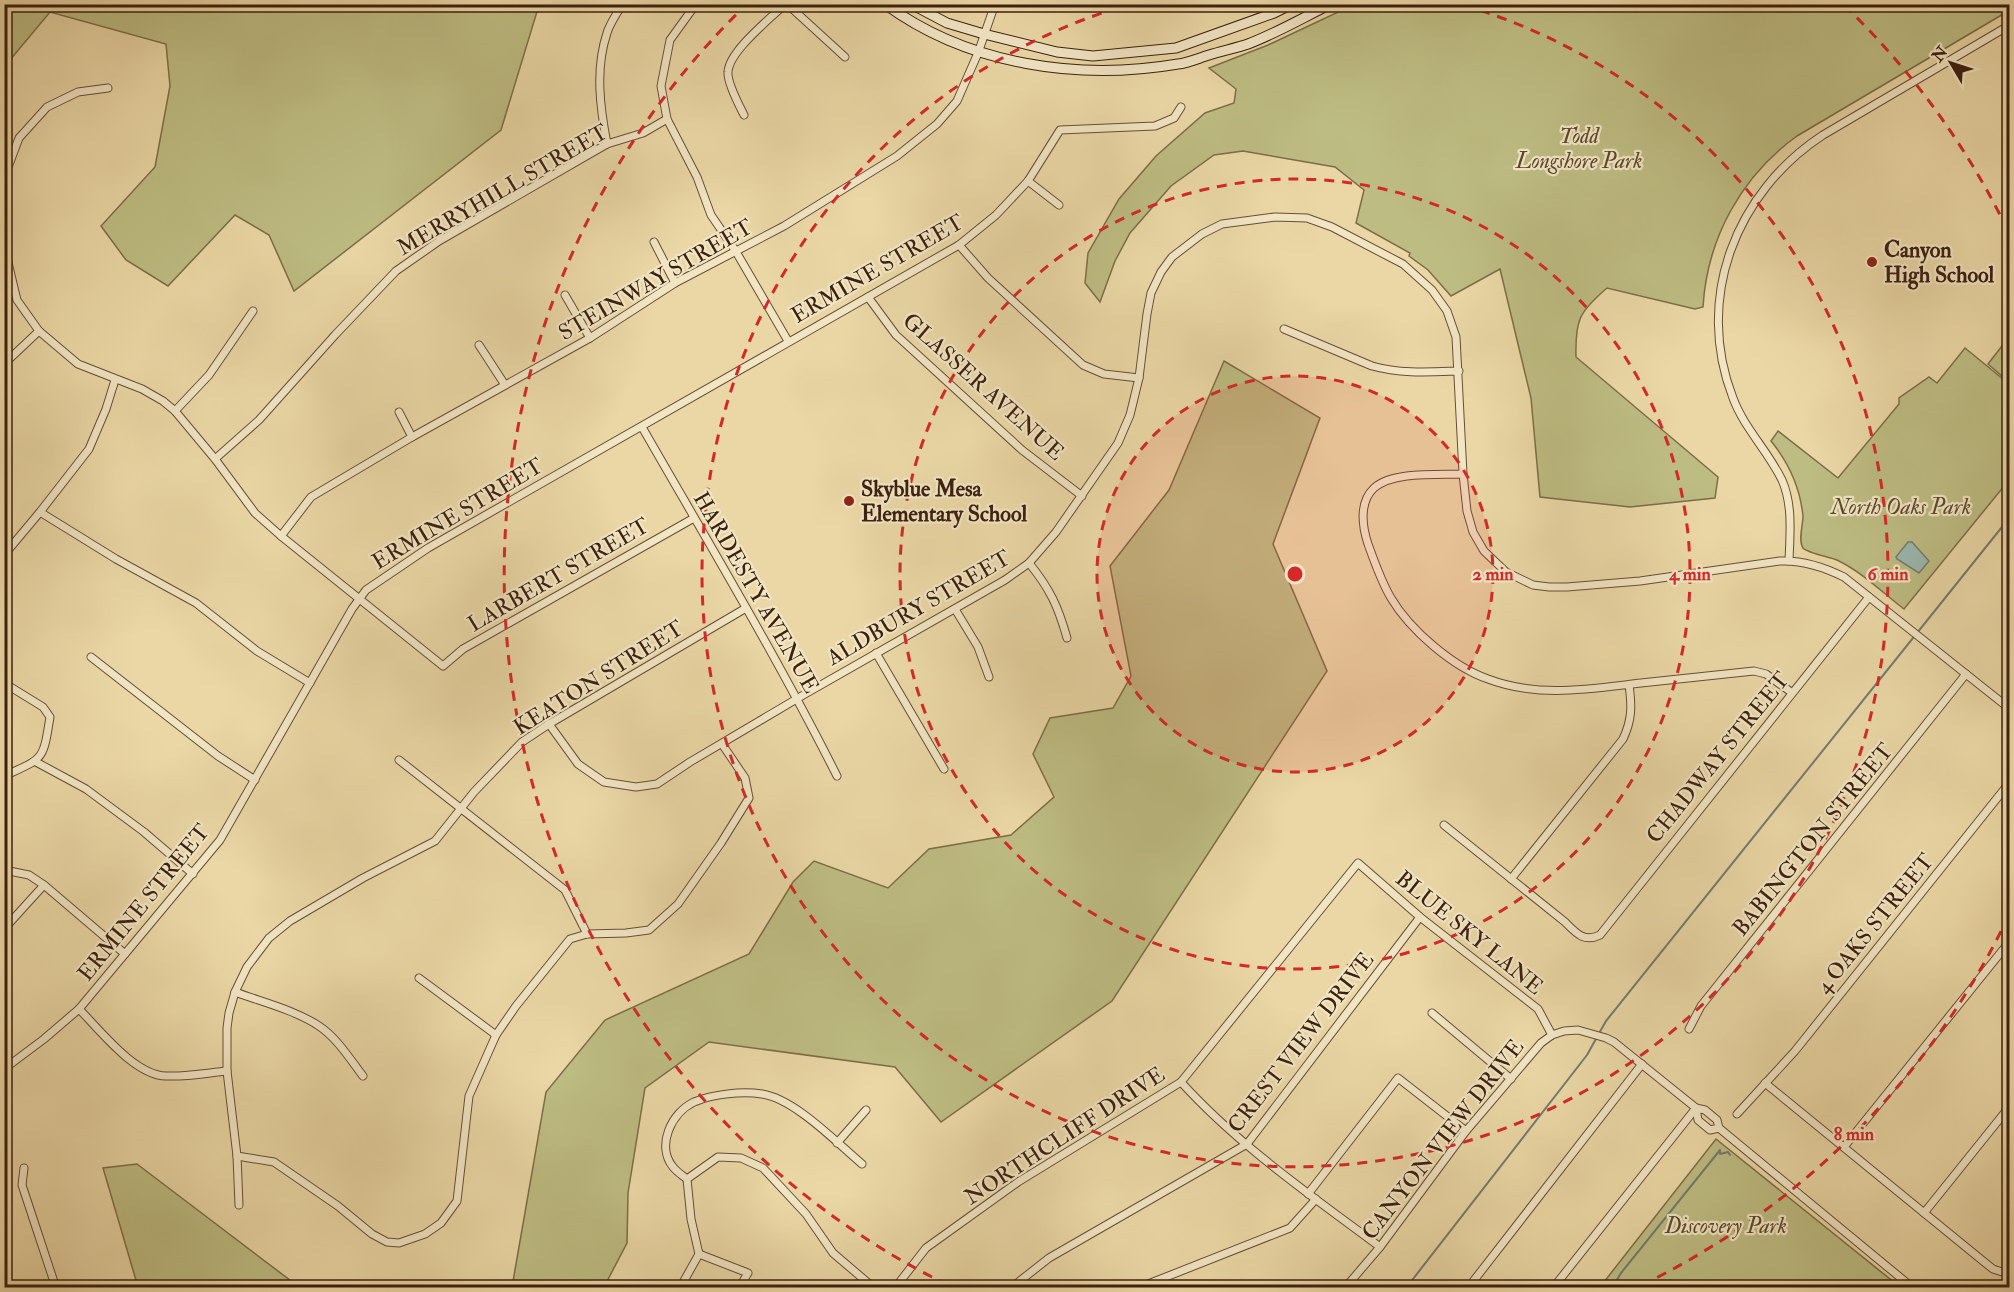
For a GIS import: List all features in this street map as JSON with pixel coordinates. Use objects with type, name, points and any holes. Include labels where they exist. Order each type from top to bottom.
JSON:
[{"type":"main road","points":[[885,4],[898,14],[945,39],[978,52],[1054,69],[1106,71],[1179,64],[1250,43],[1331,4]]},
{"type":"main road","points":[[911,4],[947,23],[984,34],[1057,52],[1094,56],[1176,48],[1274,13],[1292,4]]},
{"type":"street","points":[[607,144],[601,114],[599,72],[607,33],[622,4]]},
{"type":"street","points":[[696,4],[670,40],[661,86],[667,119],[697,177],[711,215],[735,250],[788,341]]},
{"type":"street","points":[[744,116],[736,101],[728,72],[734,56],[786,4],[844,57]]},
{"type":"street","name":"STEINWAY STREET","points":[[281,536],[311,497],[412,436],[590,338],[675,283],[784,226],[897,156],[937,124],[957,101],[995,4]]},
{"type":"street","points":[[1789,561],[1788,500],[1782,480],[1742,417],[1726,380],[1721,357],[1718,336],[1719,305],[1732,244],[1744,219],[1762,191],[1782,168],[1802,151],[1823,135],[2010,25]]},
{"type":"street","points":[[5,177],[19,138],[47,107],[78,92],[108,88]]},
{"type":"street","name":"ERMINE STREET","points":[[4,1069],[79,1009],[220,840],[359,598],[366,590],[428,548],[959,245],[996,215],[1028,181],[1060,130],[1155,126],[1174,118],[1181,107]]},
{"type":"street","name":"MERRYHILL STREET","points":[[215,459],[259,420],[335,335],[396,272],[439,241],[607,144],[643,133],[667,119]]},
{"type":"street","points":[[1028,181],[1059,204]]},
{"type":"street","name":"ALDBURY STREET","points":[[549,724],[578,764],[604,782],[636,787],[657,784],[876,653],[1005,580],[1029,563],[1056,532],[1118,443],[1130,416],[1139,378],[1146,314],[1151,293],[1161,272],[1172,257],[1202,234],[1222,224],[1275,217],[1306,218],[1332,227],[1403,264],[1432,290],[1447,311],[1456,337],[1467,511],[1473,532],[1484,551],[1506,572],[1533,585],[1567,587],[1789,561],[1825,568],[1844,577],[2010,709]]},
{"type":"street","points":[[654,242],[675,283]]},
{"type":"street","points":[[959,245],[988,278],[1083,365],[1104,374],[1139,378]]},
{"type":"street","points":[[4,246],[17,300],[39,331],[78,364],[142,389],[163,400],[215,459],[255,513],[359,598]]},
{"type":"street","points":[[565,295],[590,338]]},
{"type":"street","name":"GLASSER AVENUE","points":[[868,297],[896,335],[1022,450],[1082,496]]},
{"type":"street","points":[[175,411],[209,375],[253,311]]},
{"type":"street","points":[[1284,329],[1372,366],[1387,370],[1459,371]]},
{"type":"street","points":[[4,364],[39,331]]},
{"type":"street","points":[[479,345],[505,385]]},
{"type":"street","points":[[4,555],[88,449],[106,409],[115,380]]},
{"type":"street","points":[[399,412],[412,436]]},
{"type":"street","name":"HARDESTY AVENUE","points":[[642,427],[798,699],[837,776]]},
{"type":"street","points":[[1463,474],[1387,480],[1374,489],[1365,501],[1363,513],[1365,533],[1378,572],[1392,600],[1434,645],[1456,662],[1487,679],[1522,689],[1556,692],[1754,671],[1766,674],[1791,692]]},
{"type":"street","points":[[40,512],[116,559],[196,603],[257,651],[310,683]]},
{"type":"street","name":"LARBERT STREET","points":[[359,598],[443,666],[462,649],[694,518]]},
{"type":"street","points":[[1029,563],[1050,591],[1068,638]]},
{"type":"street","name":"CHADWAY STREET","points":[[1511,879],[1583,938],[1592,939],[1600,935],[1791,692],[1869,597]]},
{"type":"street","name":"KEATON STREET","points":[[239,1205],[237,1156],[227,1071],[228,1020],[235,992],[247,967],[269,938],[283,926],[363,878],[435,841],[478,787],[522,742],[746,608]]},
{"type":"street","points":[[956,609],[978,647],[989,677]]},
{"type":"street","points":[[876,653],[944,769]]},
{"type":"street","points":[[91,657],[218,756],[255,780]]},
{"type":"street","name":"BABINGTON STREET","points":[[1689,1029],[1701,1006],[1966,674]]},
{"type":"street","points":[[4,683],[43,707],[51,717],[45,749],[36,762],[4,777]]},
{"type":"street","points":[[1444,825],[1511,879],[1623,739],[1630,723],[1632,705],[1629,685]]},
{"type":"street","points":[[237,1156],[274,1162],[338,1206],[372,1234],[387,1242],[399,1243],[421,1236],[441,1223],[457,1201],[470,1096],[496,1035],[516,1006],[570,939],[587,934],[649,930],[678,904],[749,798],[744,778],[722,744]]},
{"type":"street","points":[[399,760],[565,890],[587,934]]},
{"type":"street","points":[[36,762],[86,789],[144,832],[193,874]]},
{"type":"street","name":"4 OAKS STREET","points":[[1737,1114],[1795,1051],[2010,782]]},
{"type":"street","name":"BLUE SKY LANE","points":[[1358,863],[1420,917],[1538,1009],[1552,1035]]},
{"type":"street","name":"NORTHCLIFF DRIVE","points":[[895,1287],[926,1248],[1018,1182],[1181,1082],[1358,863]]},
{"type":"street","points":[[4,870],[29,875],[44,885],[125,954]]},
{"type":"street","points":[[4,929],[44,885]]},
{"type":"street","name":"CREST VIEW DRIVE","points":[[1011,1287],[1049,1258],[1247,1144],[1420,917]]},
{"type":"street","points":[[1844,1147],[2010,941]]},
{"type":"street","points":[[419,978],[496,1035]]},
{"type":"street","points":[[235,992],[300,1016],[319,1026],[332,1037],[363,1076]]},
{"type":"street","points":[[79,1009],[128,1059],[152,1073],[165,1077],[227,1071]]},
{"type":"street","points":[[1432,1013],[1511,1078]]},
{"type":"street","name":"CANYON VIEW DRIVE","points":[[1345,1287],[1380,1247],[1466,1131],[1532,1052],[1552,1035],[1578,1030],[1606,1038],[1696,1108],[1705,1110],[1718,1120],[1719,1128],[1913,1287]]},
{"type":"street","points":[[1468,1287],[1642,1064]]},
{"type":"street","points":[[1308,1194],[1398,1078],[1466,1131]]},
{"type":"street","points":[[1181,1082],[1209,1114],[1308,1194],[1380,1247]]},
{"type":"street","points":[[1765,1083],[1993,1269],[2006,1270]]},
{"type":"street","points":[[680,1287],[699,1254],[691,1219],[687,1179],[672,1166],[666,1148],[669,1127],[682,1110],[693,1102],[734,1094],[763,1094],[798,1109],[862,1164]]},
{"type":"street","points":[[1924,1213],[2010,1106]]},
{"type":"street","points":[[1553,1287],[1696,1108]]},
{"type":"street","name":"CANYON VIEW DRIVE","points":[[1696,1108],[1698,1120],[1710,1130],[1719,1128]]},
{"type":"street","points":[[837,1143],[866,1110]]},
{"type":"street","points":[[687,1179],[718,1157],[741,1158],[763,1168],[806,1214],[833,1253],[874,1287]]},
{"type":"street","points":[[24,1168],[22,1185],[56,1287]]},
{"type":"street","points":[[1138,1287],[1290,1228],[1316,1199]]},
{"type":"street","points":[[699,1254],[747,1273],[739,1287]]},
{"type":"green space","points":[[5,4],[539,5],[501,130],[294,291],[269,235],[235,215],[168,286],[126,260],[101,226],[155,167],[170,86],[166,44],[50,12],[5,66]]},
{"type":"green space","name":"Todd Longshore Park","points":[[2009,4],[2010,10],[1797,136],[1777,152],[1759,170],[1730,211],[1712,257],[1703,307],[1695,309],[1607,288],[1590,304],[1578,325],[1576,357],[1718,477],[1715,498],[1630,507],[1540,497],[1531,398],[1500,269],[1451,296],[1428,270],[1409,256],[1410,253],[1356,223],[1364,190],[1335,167],[1243,151],[1214,155],[1171,186],[1130,233],[1115,261],[1100,302],[1085,283],[1088,253],[1119,199],[1156,156],[1205,113],[1234,103],[1236,89],[1209,68],[1268,45],[1353,5]]},
{"type":"green space","points":[[2009,337],[2009,382],[1988,364]]},
{"type":"green space","name":"North Oaks Park","points":[[1965,348],[2009,384],[2009,480],[1904,609],[1846,565],[1803,548],[1801,537],[1803,516],[1799,495],[1788,467],[1771,441],[1778,431],[1838,478],[1899,404],[1899,398],[1929,377],[1937,383]]},
{"type":"green space","points":[[1224,361],[1320,418],[1273,544],[1327,671],[1112,1001],[941,1122],[895,1067],[709,1042],[645,1088],[628,1193],[627,1243],[604,1287],[512,1287],[546,1092],[605,1020],[749,954],[793,882],[814,861],[888,888],[929,849],[1011,835],[1054,797],[1033,754],[1050,718],[1113,708],[1131,676],[1110,566],[1169,490]]},
{"type":"green space","name":"Discovery Park","points":[[1716,1139],[1900,1287],[1600,1287]]},
{"type":"green space","points":[[137,1164],[299,1287],[138,1287],[103,1168]]},
{"type":"water","points":[[1908,542],[1912,542],[1929,561],[1919,573],[1896,557]]},
{"type":"waterway","points":[[1406,1288],[1587,1055],[1606,1021],[2010,517]]},
{"type":"waterway","points":[[1612,1288],[1621,1273],[1720,1150],[1720,1154],[1728,1152],[1730,1155]]},
{"type":"place","name":"Canyon High School","points":[[1872,262]]},
{"type":"place","name":"Skyblue Mesa Elementary School","points":[[849,501]]}]
